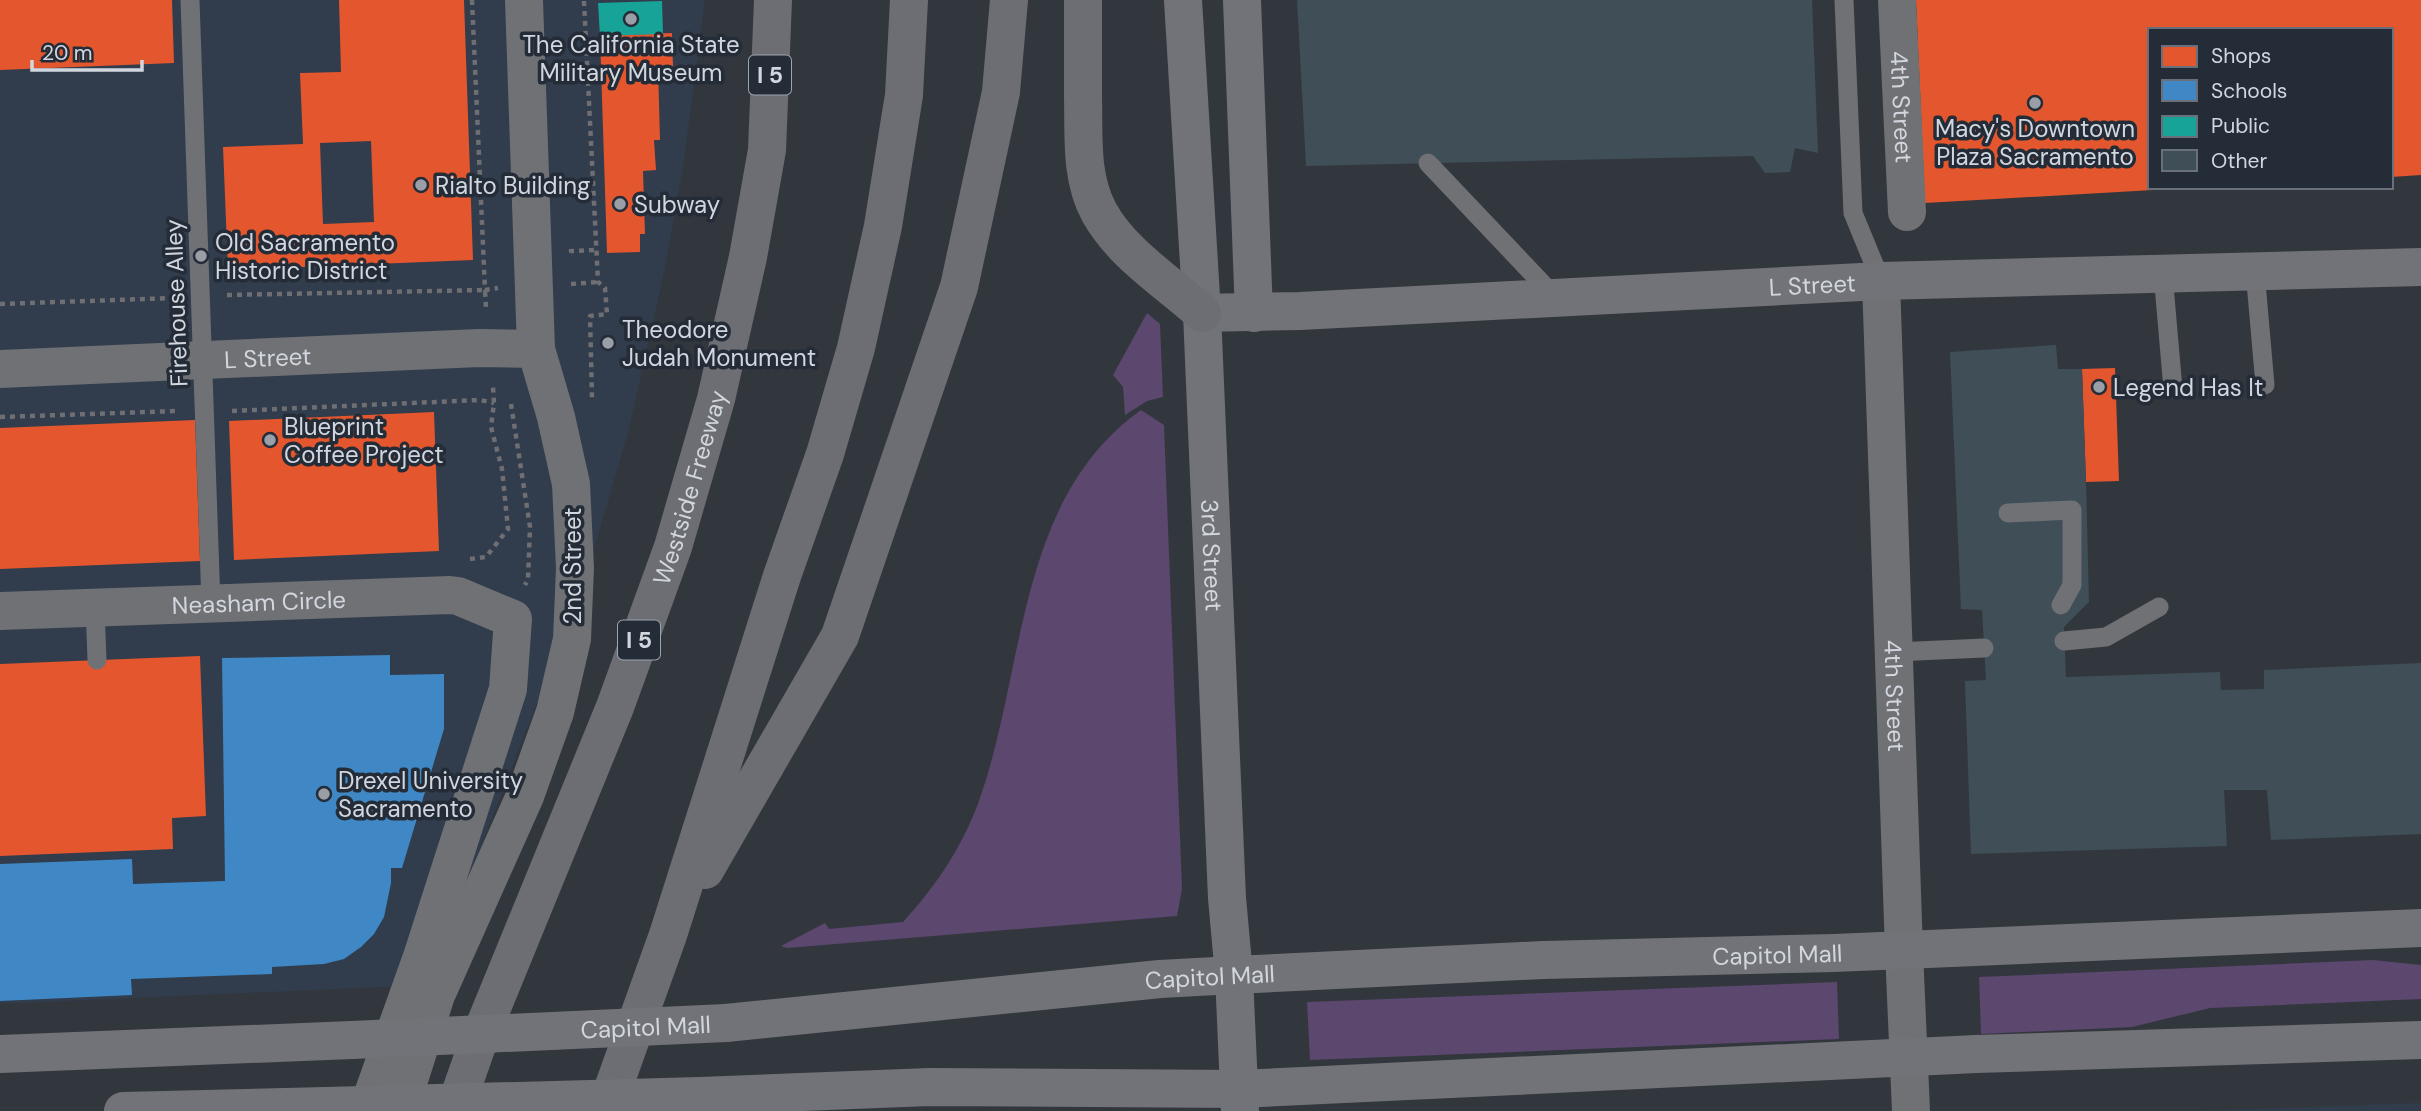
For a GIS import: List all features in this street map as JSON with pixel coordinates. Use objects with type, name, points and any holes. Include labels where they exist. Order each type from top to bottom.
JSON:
[{"type":"highway","name":"Westside Freeway","points":[[454,1111],[485,1025],[615,707],[673,547],[712,411],[748,257],[767,150],[773,0]]},
{"type":"highway","points":[[605,1111],[668,935],[778,589],[825,454],[856,348],[883,226],[904,94],[909,0]]},
{"type":"highway","points":[[668,935],[840,636],[959,287],[1000,92],[1009,0]]},
{"type":"highway","points":[[1083,0],[1086,169],[1099,212],[1131,251],[1202,313]]},
{"type":"main road","name":"3rd Street","points":[[1183,0],[1202,313],[1227,884],[1240,1100]]},
{"type":"main road","points":[[1242,0],[1254,313]]},
{"type":"main road","name":"L Street","points":[[1202,313],[1254,313],[1881,281],[2421,267]]},
{"type":"main road","name":"Capitol Mall","points":[[0,1054],[726,1023],[1147,980],[1234,975],[1556,960],[1903,951],[2421,928]]},
{"type":"main road","points":[[123,1111],[326,1106],[384,1108],[930,1087],[1240,1100],[1909,1058],[2421,1040]]},
{"type":"street","name":"2nd Street","points":[[384,1108],[424,1035],[436,995],[525,796],[555,712],[572,639],[575,568],[571,484],[556,417],[536,349],[524,0]]},
{"type":"street","name":"4th Street","points":[[1897,0],[1907,212]]},
{"type":"street","name":"4th Street","points":[[1881,281],[1903,951],[1912,1111]]},
{"type":"street","name":"L Street","points":[[0,369],[479,348],[536,349]]},
{"type":"street","name":"Neasham Circle","points":[[0,611],[458,596],[513,620]]},
{"type":"street","points":[[384,1108],[422,957],[508,689],[513,620]]},
{"type":"lane","name":"Firehouse Alley","points":[[190,0],[211,604]]},
{"type":"lane","points":[[1844,0],[1853,213],[1881,281]]},
{"type":"lane","points":[[1428,163],[1556,298]]},
{"type":"lane","points":[[2255,271],[2265,385]]},
{"type":"lane","points":[[2163,274],[2173,389]]},
{"type":"lane","points":[[2008,513],[2072,510],[2072,585],[2061,605]]},
{"type":"lane","points":[[95,607],[97,660]]},
{"type":"lane","points":[[2064,641],[2106,637],[2159,607]]},
{"type":"lane","points":[[1895,652],[1984,648]]},
{"type":"path","points":[[472,0],[486,308]]},
{"type":"path","points":[[584,1],[598,282]]},
{"type":"path","points":[[571,251],[596,250]]},
{"type":"path","points":[[570,284],[598,282],[605,288],[607,314],[590,316],[592,399]]},
{"type":"path","points":[[226,295],[485,290]]},
{"type":"path","points":[[0,304],[186,297]]},
{"type":"path","points":[[461,561],[486,557],[508,529],[502,469],[491,427],[493,387]]},
{"type":"path","points":[[224,411],[480,400],[494,403]]},
{"type":"path","points":[[513,400],[510,407],[530,527],[528,579],[513,620]]},
{"type":"path","points":[[0,417],[181,411]]},
{"type":"shaded area","points":[[0,0],[705,0],[683,168],[664,273],[629,429],[586,577],[427,985],[0,1004]]},
{"type":"shaded area","points":[[1147,313],[1160,324],[1163,397],[1147,401],[1125,415],[1123,387],[1113,375]]},
{"type":"shaded area","points":[[1141,410],[1164,425],[1182,889],[1177,916],[787,948],[781,946],[825,923],[829,929],[903,922],[938,878],[967,830],[981,795],[996,744],[1031,587],[1048,536],[1070,489],[1100,447]]},
{"type":"shaded area","points":[[2373,960],[2421,965],[2421,999],[2210,1008],[2132,1027],[1981,1034],[1979,977]]},
{"type":"shaded area","points":[[1837,982],[1839,1039],[1310,1060],[1307,1002]]},
{"type":"shaded area","points":[[2421,1103],[2421,1111],[2196,1111]]},
{"type":"building: Shops","points":[[0,0],[172,0],[174,63],[0,70]]},
{"type":"building: Shops","points":[[339,0],[464,0],[473,260],[228,270],[223,147],[303,144],[300,73],[341,72]],"holes":[[[371,141],[374,222],[323,224],[320,143]]]},
{"type":"building: Shops","name":"Macy's Downtown Plaza Sacramento","points":[[1916,0],[2421,0],[2421,175],[2393,177],[2393,28],[2148,28],[2148,189],[2170,189],[1925,203]]},
{"type":"building: Shops","points":[[672,33],[673,67],[658,67],[660,140],[654,140],[656,170],[643,171],[645,234],[640,234],[640,252],[607,253],[600,36]]},
{"type":"building: Shops","points":[[2115,368],[2119,481],[2086,482],[2082,369]]},
{"type":"building: Shops","points":[[434,412],[439,551],[234,560],[229,421]]},
{"type":"building: Shops","points":[[195,420],[200,561],[0,569],[0,428]]},
{"type":"building: Shops","points":[[200,656],[206,816],[172,818],[173,849],[0,856],[0,664]]},
{"type":"building: Schools","name":"Drexel University Sacramento","points":[[390,655],[390,675],[444,674],[444,729],[402,868],[391,868],[391,883],[384,917],[374,934],[361,947],[344,959],[324,964],[272,967],[272,974],[131,979],[132,995],[0,1001],[0,864],[132,859],[133,884],[225,881],[222,658]]},
{"type":"building: Public","name":"The California State Military Museum","points":[[662,1],[663,34],[600,36],[598,3]]},
{"type":"building: Other","points":[[1297,0],[1812,0],[1818,153],[1795,148],[1790,172],[1765,173],[1753,156],[1306,166]]},
{"type":"building: Other","points":[[2056,345],[2058,369],[2082,369],[2086,482],[2089,602],[2064,627],[2066,677],[2220,672],[2221,690],[2264,689],[2264,670],[2421,663],[2421,834],[2271,840],[2267,790],[2224,790],[2227,846],[1971,854],[1965,681],[1986,680],[1982,610],[1961,609],[1950,352]]},
{"type":"place","name":"The California State Military Museum","points":[[631,19]]},
{"type":"place","name":"Macy's Downtown Plaza Sacramento","points":[[2035,103]]},
{"type":"place","name":"Rialto Building","points":[[421,185]]},
{"type":"place","name":"Subway","points":[[620,204]]},
{"type":"place","name":"Old Sacramento Historic District","points":[[201,256]]},
{"type":"place","name":"Theodore Judah Monument","points":[[608,343]]},
{"type":"place","name":"Legend Has It","points":[[2099,387]]},
{"type":"place","name":"Blueprint Coffee Project","points":[[270,440]]},
{"type":"place","name":"Drexel University Sacramento","points":[[324,794]]}]
